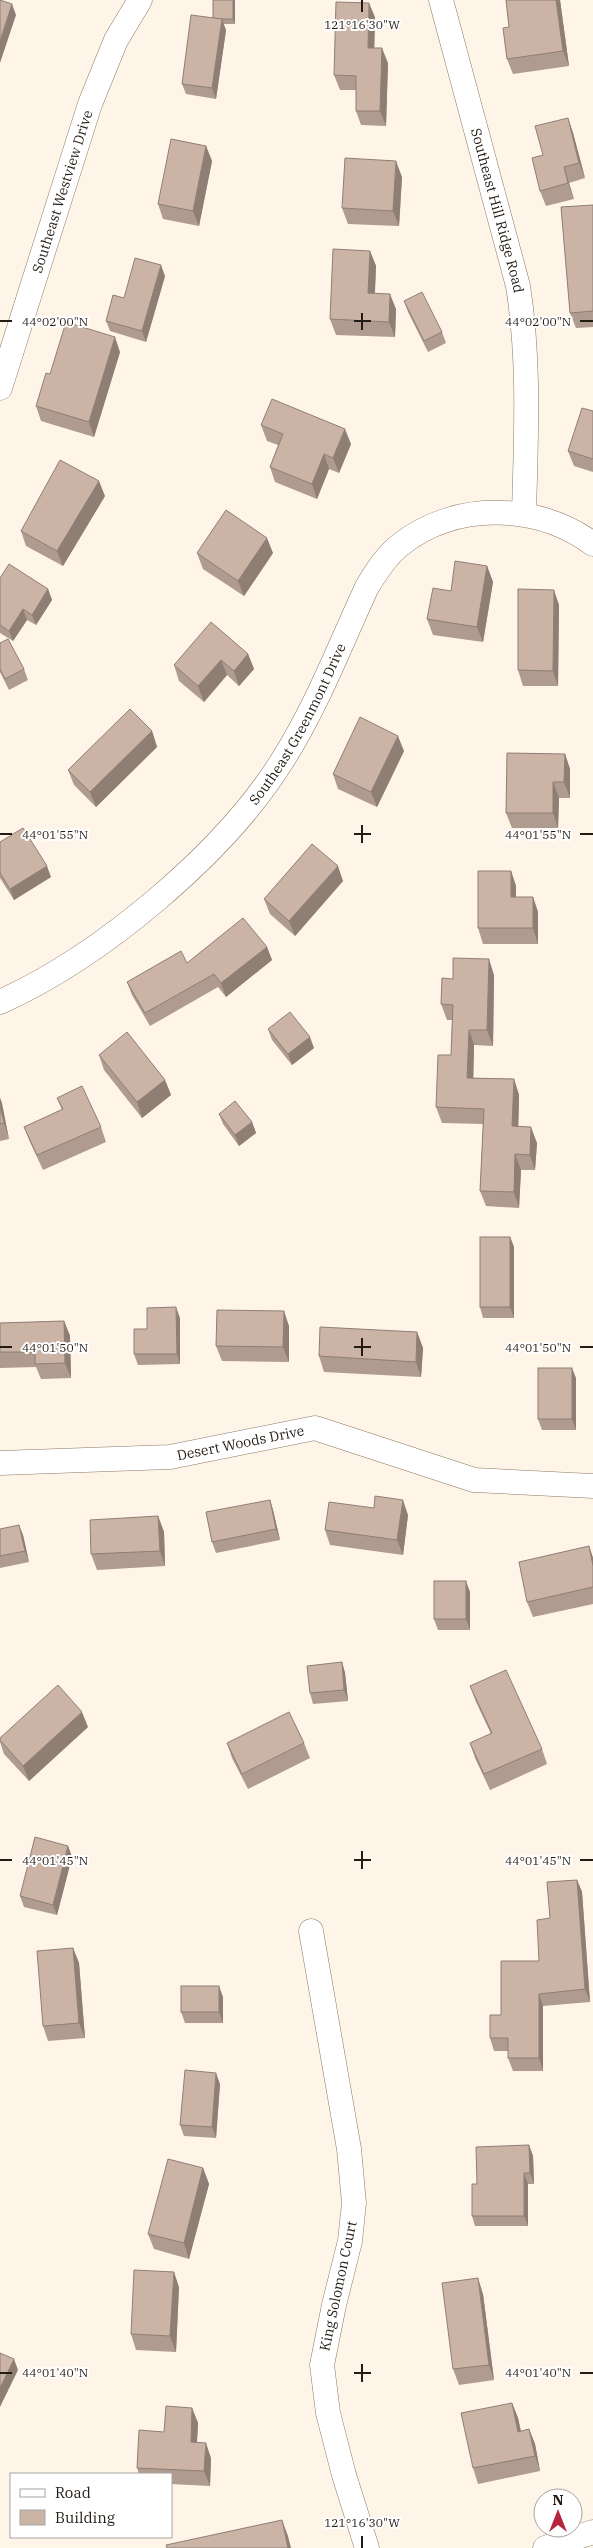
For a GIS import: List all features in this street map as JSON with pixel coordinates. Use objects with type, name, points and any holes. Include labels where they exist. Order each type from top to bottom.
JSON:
[{"type":"street","name":"Southeast Westview Drive","points":[[0,388],[90,104],[116,40],[140,0]]},
{"type":"street","name":"Southeast Hill Ridge Road","points":[[441,0],[518,286],[523,318],[526,384],[524,514]]},
{"type":"street","name":"Southeast Greenmont Drive","points":[[0,1002],[20,993],[108,937],[160,896],[235,824],[266,784],[306,721],[367,587],[377,570],[399,546],[414,534],[449,519],[486,513],[524,514],[556,523],[593,544]]},
{"type":"street","name":"Desert Woods Drive","points":[[0,1463],[170,1457],[315,1428],[474,1480],[593,1486]]},
{"type":"street","name":"King Solomon Court","points":[[311,1931],[349,2149],[354,2203],[350,2241],[322,2365],[328,2412],[344,2475],[367,2548]]},
{"type":"street","points":[[545,2548],[593,2532]]},
{"type":"building","points":[[0,0],[12,4],[0,41]]},
{"type":"building","points":[[213,0],[233,0],[233,19],[213,18]]},
{"type":"building","points":[[506,0],[556,0],[563,51],[507,59],[503,28],[509,27]]},
{"type":"building","points":[[336,2],[369,3],[368,48],[382,48],[380,111],[356,111],[356,76],[334,75]]},
{"type":"building","points":[[191,15],[222,19],[212,88],[182,84]]},
{"type":"building","points":[[568,118],[579,163],[564,167],[568,183],[540,191],[532,158],[543,155],[535,126]]},
{"type":"building","points":[[171,139],[206,146],[193,211],[158,204]]},
{"type":"building","points":[[345,158],[396,161],[393,211],[342,208]]},
{"type":"building","points":[[593,205],[593,311],[570,313],[561,207]]},
{"type":"building","points":[[333,249],[370,251],[368,293],[390,294],[389,322],[330,319]]},
{"type":"building","points":[[135,258],[161,265],[142,331],[106,321],[113,295],[124,298]]},
{"type":"building","points":[[422,292],[442,332],[424,341],[404,301]]},
{"type":"building","points":[[66,322],[115,337],[89,422],[36,406],[46,373],[50,374]]},
{"type":"building","points":[[272,399],[345,429],[333,458],[324,454],[312,484],[270,467],[283,434],[261,425]]},
{"type":"building","points":[[582,408],[593,411],[593,459],[568,451]]},
{"type":"building","points":[[60,460],[99,481],[57,551],[21,531]]},
{"type":"building","points":[[226,510],[267,538],[238,581],[197,553]]},
{"type":"building","points":[[455,561],[487,566],[477,627],[427,619],[433,588],[451,591]]},
{"type":"building","points":[[9,564],[48,589],[32,615],[23,609],[9,631],[0,625],[0,578]]},
{"type":"building","points":[[518,589],[554,590],[553,671],[518,670]]},
{"type":"building","points":[[211,622],[248,654],[234,671],[221,660],[198,686],[174,665]]},
{"type":"building","points":[[8,639],[24,669],[5,679],[0,669],[0,643]]},
{"type":"building","points":[[130,709],[152,731],[90,792],[68,770]]},
{"type":"building","points":[[360,717],[398,736],[371,792],[333,774]]},
{"type":"building","points":[[507,753],[565,754],[564,782],[553,782],[553,813],[506,813]]},
{"type":"building","points":[[23,828],[47,866],[10,889],[0,873],[0,842]]},
{"type":"building","points":[[312,844],[338,866],[289,921],[264,899]]},
{"type":"building","points":[[478,871],[511,871],[511,897],[533,897],[533,928],[478,928]]},
{"type":"building","points":[[243,918],[267,947],[221,983],[214,974],[145,1013],[127,982],[181,951],[187,963]]},
{"type":"building","points":[[453,958],[489,959],[487,1030],[469,1030],[467,1078],[514,1079],[512,1126],[531,1127],[530,1155],[515,1154],[514,1192],[480,1191],[484,1109],[436,1107],[438,1055],[451,1055],[453,1005],[441,1004],[442,978],[453,979]]},
{"type":"building","points":[[290,1012],[310,1037],[288,1054],[268,1029]]},
{"type":"building","points":[[127,1032],[165,1080],[137,1102],[99,1055]]},
{"type":"building","points":[[82,1086],[101,1127],[37,1155],[24,1127],[63,1109],[57,1098]]},
{"type":"building","points":[[235,1101],[252,1122],[235,1135],[219,1114]]},
{"type":"building","points":[[0,1106],[4,1123],[0,1124]]},
{"type":"building","points":[[480,1237],[510,1237],[510,1307],[480,1307]]},
{"type":"building","points":[[176,1307],[177,1354],[134,1354],[134,1329],[147,1329],[147,1308]]},
{"type":"building","points":[[217,1310],[284,1311],[283,1347],[216,1346]]},
{"type":"building","points":[[64,1321],[65,1363],[35,1364],[35,1352],[0,1352],[0,1323]]},
{"type":"building","points":[[320,1327],[417,1332],[416,1362],[319,1356]]},
{"type":"building","points":[[538,1368],[572,1368],[572,1419],[538,1419]]},
{"type":"building","points":[[375,1496],[403,1500],[397,1540],[325,1530],[329,1502],[374,1508]]},
{"type":"building","points":[[270,1500],[276,1529],[212,1542],[206,1512]]},
{"type":"building","points":[[158,1516],[160,1551],[91,1554],[90,1520]]},
{"type":"building","points":[[19,1525],[25,1551],[0,1556],[0,1529]]},
{"type":"building","points":[[589,1546],[593,1566],[593,1587],[527,1602],[519,1562]]},
{"type":"building","points":[[434,1581],[466,1581],[466,1619],[434,1619]]},
{"type":"building","points":[[342,1662],[344,1690],[310,1693],[307,1666]]},
{"type":"building","points":[[506,1670],[542,1749],[484,1774],[470,1743],[492,1733],[470,1686]]},
{"type":"building","points":[[58,1685],[82,1712],[23,1766],[0,1738]]},
{"type":"building","points":[[289,1712],[304,1743],[242,1774],[227,1743]]},
{"type":"building","points":[[35,1837],[68,1846],[53,1905],[20,1896]]},
{"type":"building","points":[[577,1880],[585,1989],[539,1994],[539,2058],[508,2058],[508,2038],[490,2038],[490,2015],[501,2015],[501,1961],[539,1961],[537,1920],[550,1918],[547,1882]]},
{"type":"building","points":[[73,1948],[79,2023],[43,2026],[37,1951]]},
{"type":"building","points":[[181,1986],[219,1986],[219,2012],[181,2012]]},
{"type":"building","points":[[185,2070],[216,2073],[212,2127],[180,2125]]},
{"type":"building","points":[[529,2145],[530,2173],[524,2173],[524,2216],[472,2216],[472,2184],[477,2184],[476,2147]]},
{"type":"building","points":[[168,2159],[203,2168],[184,2243],[148,2234]]},
{"type":"building","points":[[134,2270],[174,2272],[170,2336],[131,2334]]},
{"type":"building","points":[[478,2278],[489,2365],[453,2369],[442,2283]]},
{"type":"building","points":[[0,2353],[14,2359],[0,2388]]},
{"type":"building","points":[[512,2403],[518,2432],[529,2429],[535,2456],[473,2468],[461,2413]]},
{"type":"building","points":[[166,2406],[192,2408],[191,2442],[206,2443],[204,2471],[137,2468],[139,2430],[164,2432]]},
{"type":"building","points":[[282,2520],[288,2548],[167,2548],[166,2545]]}]
